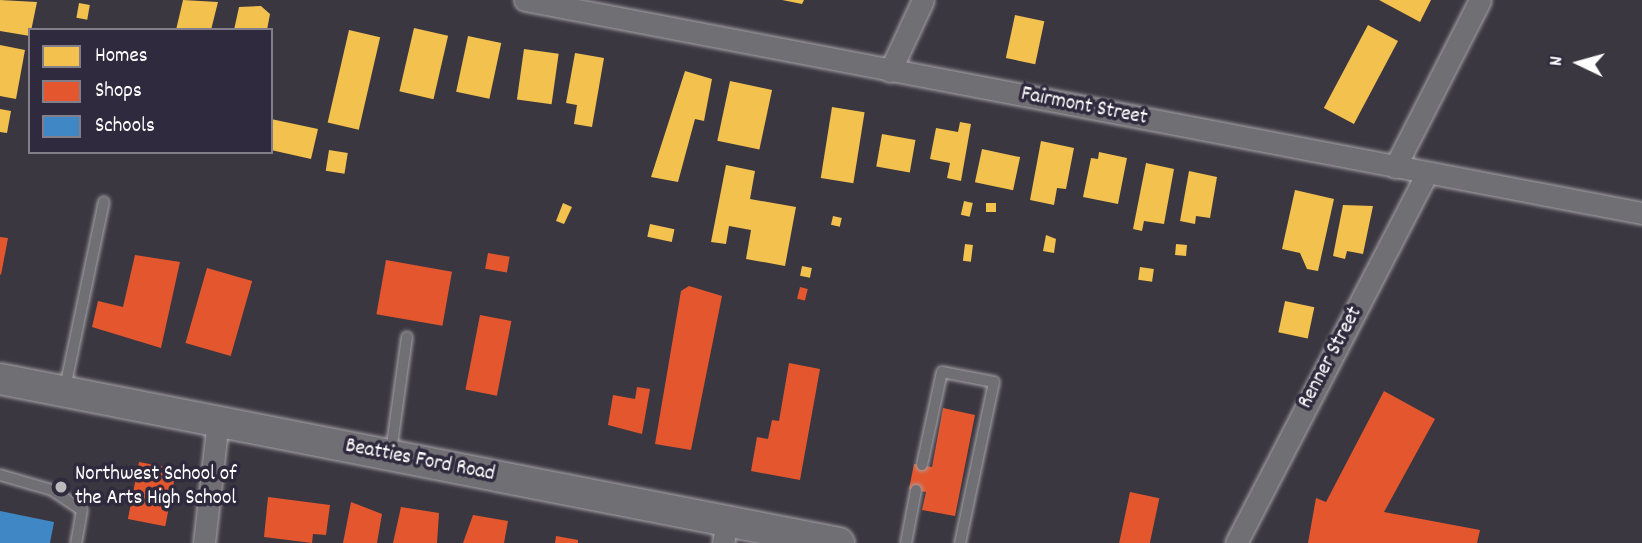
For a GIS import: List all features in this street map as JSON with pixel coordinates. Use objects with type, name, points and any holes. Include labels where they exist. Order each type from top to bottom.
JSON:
[{"type":"main road","name":"Beatties Ford Road","points":[[0,379],[391,455],[725,532],[839,543]]},
{"type":"street","name":"Fairmont Street","points":[[525,0],[1642,213]]},
{"type":"street","points":[[890,71],[923,0]]},
{"type":"street","points":[[1395,167],[1480,0]]},
{"type":"street","name":"Renner Street","points":[[1236,543],[1427,173]]},
{"type":"street","points":[[204,543],[218,421]]},
{"type":"lane","points":[[65,391],[104,202]]},
{"type":"lane","points":[[391,455],[407,337]]},
{"type":"lane","points":[[922,465],[942,372],[994,382],[960,543]]},
{"type":"lane","points":[[0,475],[52,490],[82,510],[76,543]]},
{"type":"lane","points":[[906,543],[916,490]]},
{"type":"building: Homes","points":[[0,0],[37,2],[28,36],[0,31]]},
{"type":"building: Homes","points":[[183,0],[218,2],[212,28],[176,28]]},
{"type":"building: Homes","points":[[782,0],[804,0],[802,4]]},
{"type":"building: Homes","points":[[1379,0],[1431,0],[1420,22]]},
{"type":"building: Homes","points":[[79,3],[90,5],[87,20],[76,18]]},
{"type":"building: Homes","points":[[261,6],[270,14],[267,28],[234,28],[239,7]]},
{"type":"building: Homes","points":[[1015,15],[1044,21],[1035,64],[1006,58]]},
{"type":"building: Homes","points":[[1368,25],[1398,41],[1354,124],[1324,108]]},
{"type":"building: Homes","points":[[414,28],[448,36],[433,99],[399,91]]},
{"type":"building: Homes","points":[[349,30],[380,37],[359,130],[328,123]]},
{"type":"building: Homes","points":[[468,36],[501,43],[489,99],[456,92]]},
{"type":"building: Homes","points":[[0,45],[25,50],[16,99],[0,96]]},
{"type":"building: Homes","points":[[524,49],[559,54],[552,104],[517,100]]},
{"type":"building: Homes","points":[[575,53],[604,58],[592,127],[574,124],[577,105],[566,103]]},
{"type":"building: Homes","points":[[685,71],[712,79],[704,121],[695,119],[678,182],[651,177]]},
{"type":"building: Homes","points":[[730,81],[772,90],[759,150],[717,141]]},
{"type":"building: Homes","points":[[832,107],[865,112],[853,183],[821,178]]},
{"type":"building: Homes","points":[[0,109],[11,111],[7,133],[0,132]]},
{"type":"building: Homes","points":[[273,119],[318,129],[311,159],[273,150]]},
{"type":"building: Homes","points":[[960,122],[971,124],[961,181],[947,178],[950,163],[930,159],[936,128],[958,132]]},
{"type":"building: Homes","points":[[882,134],[915,140],[910,172],[876,166]]},
{"type":"building: Homes","points":[[1041,141],[1074,148],[1066,189],[1057,188],[1054,205],[1030,200]]},
{"type":"building: Homes","points":[[982,149],[1020,157],[1013,190],[975,182]]},
{"type":"building: Homes","points":[[329,150],[348,153],[344,174],[326,171]]},
{"type":"building: Homes","points":[[1099,152],[1127,158],[1118,204],[1083,197],[1091,158],[1098,159]]},
{"type":"building: Homes","points":[[1146,163],[1174,169],[1164,224],[1144,221],[1142,231],[1133,229]]},
{"type":"building: Homes","points":[[726,165],[755,171],[750,199],[796,207],[785,266],[746,259],[751,230],[729,226],[726,244],[711,242]]},
{"type":"building: Homes","points":[[1189,171],[1217,177],[1210,218],[1196,216],[1195,224],[1180,221]]},
{"type":"building: Homes","points":[[1295,190],[1334,199],[1318,271],[1307,269],[1300,253],[1282,249]]},
{"type":"building: Homes","points":[[964,201],[973,203],[970,217],[961,215]]},
{"type":"building: Homes","points":[[563,203],[572,207],[564,224],[556,221]]},
{"type":"building: Homes","points":[[986,203],[996,203],[996,212],[986,212]]},
{"type":"building: Homes","points":[[1343,205],[1373,206],[1363,254],[1347,251],[1345,259],[1333,256]]},
{"type":"building: Homes","points":[[833,216],[842,218],[840,227],[831,225]]},
{"type":"building: Homes","points":[[650,224],[674,229],[672,242],[647,237]]},
{"type":"building: Homes","points":[[1046,235],[1056,239],[1054,253],[1043,251]]},
{"type":"building: Homes","points":[[965,244],[973,245],[971,262],[963,261]]},
{"type":"building: Homes","points":[[1176,244],[1187,245],[1186,256],[1175,255]]},
{"type":"building: Homes","points":[[802,266],[812,268],[810,278],[800,276]]},
{"type":"building: Homes","points":[[1140,267],[1154,269],[1152,282],[1138,280]]},
{"type":"building: Homes","points":[[1285,301],[1314,307],[1308,339],[1278,332]]},
{"type":"building: Shops","points":[[0,237],[8,238],[1,275],[0,274]]},
{"type":"building: Shops","points":[[488,253],[510,257],[507,273],[485,269]]},
{"type":"building: Shops","points":[[135,255],[180,262],[161,348],[92,327],[98,301],[123,307]]},
{"type":"building: Shops","points":[[386,260],[452,272],[442,326],[376,314]]},
{"type":"building: Shops","points":[[207,268],[252,281],[231,356],[186,343]]},
{"type":"building: Shops","points":[[689,286],[722,296],[691,450],[655,444],[681,291]]},
{"type":"building: Shops","points":[[800,287],[808,289],[805,301],[797,299]]},
{"type":"building: Shops","points":[[480,315],[511,321],[497,396],[465,390]]},
{"type":"building: Shops","points":[[789,363],[820,369],[800,480],[751,471],[757,437],[768,439],[772,420],[779,421]]},
{"type":"building: Shops","points":[[637,387],[650,389],[642,434],[608,425],[613,395],[635,399]]},
{"type":"building: Shops","points":[[1384,391],[1435,419],[1384,512],[1480,530],[1477,543],[1308,543],[1316,498],[1326,502]]},
{"type":"building: Shops","points":[[943,408],[975,415],[955,516],[922,510],[926,492],[909,489],[914,464],[932,467]]},
{"type":"building: Shops","points":[[139,462],[176,469],[165,526],[128,519]]},
{"type":"building: Shops","points":[[1130,492],[1159,498],[1150,543],[1119,543]]},
{"type":"building: Shops","points":[[268,497],[330,505],[326,535],[313,534],[312,543],[264,537]]},
{"type":"building: Shops","points":[[351,502],[382,514],[377,543],[343,543]]},
{"type":"building: Shops","points":[[401,507],[439,513],[437,543],[393,543]]},
{"type":"building: Shops","points":[[473,515],[508,521],[504,543],[463,543]]},
{"type":"building: Shops","points":[[556,536],[578,540],[578,543],[555,543]]},
{"type":"building: Schools","points":[[0,511],[54,522],[50,543],[0,543]]},
{"type":"place","name":"Northwest School of the Arts High School","points":[[61,487]]}]
